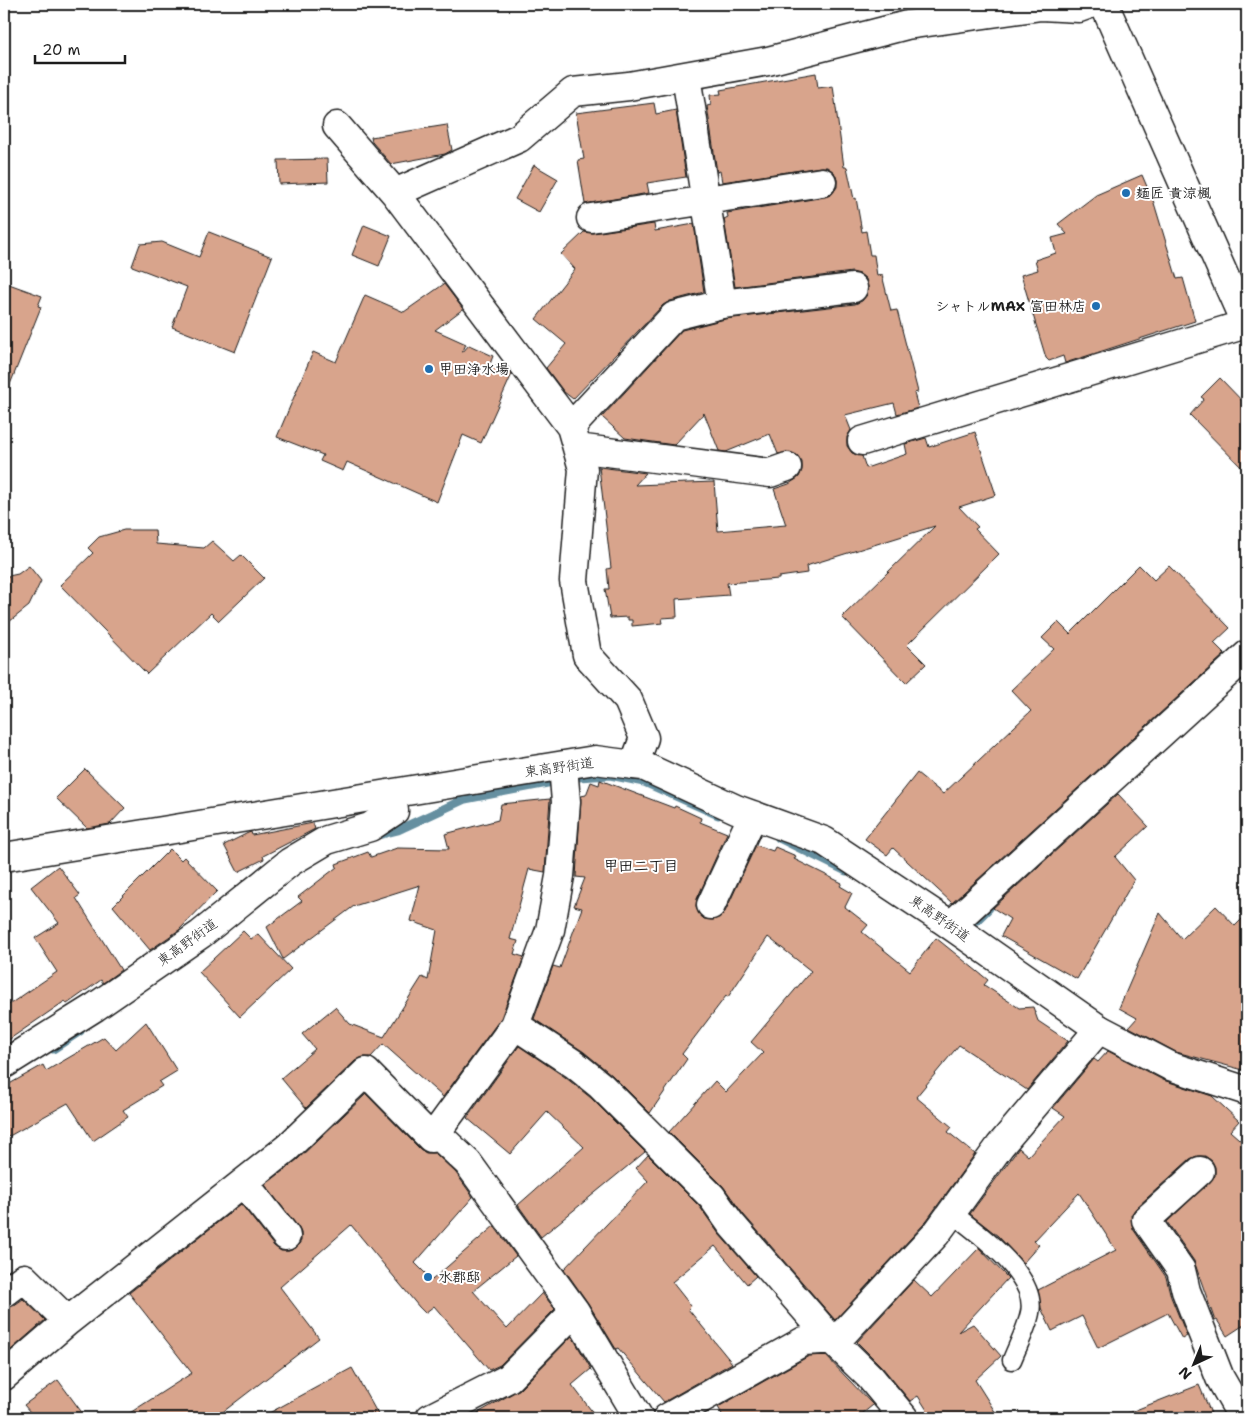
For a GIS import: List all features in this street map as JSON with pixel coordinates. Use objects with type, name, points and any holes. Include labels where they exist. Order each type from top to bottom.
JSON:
[{"type":"street","points":[[395,193],[519,138],[573,92],[630,86],[768,61],[907,25],[1041,6],[1079,8],[1090,4]]},
{"type":"street","points":[[862,441],[1247,325],[1104,4]]},
{"type":"street","points":[[686,76],[722,304]]},
{"type":"street","points":[[337,126],[395,193],[574,438],[583,469],[574,581],[587,655],[628,700],[644,738],[634,765]]},
{"type":"street","points":[[591,218],[822,182]]},
{"type":"street","points":[[574,438],[674,316],[722,304],[853,288]]},
{"type":"street","points":[[574,438],[770,473],[787,467]]},
{"type":"street","points":[[946,922],[1247,655]]},
{"type":"street","name":"東高野街道","points":[[4,1064],[95,1007],[201,934],[290,862],[326,840],[370,827],[394,811],[392,794],[594,760],[642,766],[753,815],[824,841],[946,922],[1099,1029],[1170,1066],[1247,1091]]},
{"type":"street","points":[[4,1376],[68,1321],[287,1148],[366,1072],[431,1138],[436,1133],[515,1025],[550,930],[560,876],[566,802],[563,766]]},
{"type":"street","points":[[4,857],[392,794]]},
{"type":"street","points":[[711,906],[753,815]]},
{"type":"street","points":[[515,1025],[574,1064],[601,1086],[712,1197],[731,1224],[831,1339],[870,1377],[904,1418]]},
{"type":"street","points":[[667,1418],[804,1341],[838,1339],[936,1234],[1000,1146],[1099,1029]]},
{"type":"street","points":[[436,1133],[468,1163],[575,1311],[639,1418]]},
{"type":"street","points":[[1200,1171],[1146,1220],[1181,1270],[1186,1291],[1220,1378],[1243,1418]]},
{"type":"street","points":[[244,1183],[286,1236]]},
{"type":"street","points":[[4,1293],[24,1278],[68,1321]]},
{"type":"street","points":[[430,1418],[509,1378],[575,1311]]},
{"type":"lane","points":[[952,1213],[977,1232],[1014,1269],[1030,1292],[1031,1312],[1012,1360]]},
{"type":"building","points":[[816,73],[818,88],[833,86],[844,167],[847,167],[854,199],[856,198],[862,232],[866,231],[870,255],[874,255],[877,276],[882,275],[891,311],[897,310],[918,392],[914,393],[918,408],[897,414],[894,403],[845,415],[851,430],[847,437],[847,446],[852,453],[862,456],[866,468],[907,454],[905,444],[926,438],[929,447],[975,432],[996,495],[959,507],[978,527],[975,529],[999,554],[907,645],[926,664],[906,683],[842,617],[935,526],[806,566],[807,573],[779,577],[779,579],[727,583],[729,595],[676,599],[677,617],[662,618],[663,623],[632,626],[632,620],[628,620],[628,617],[610,618],[605,589],[609,589],[607,569],[611,568],[599,467],[646,473],[635,485],[714,482],[718,531],[786,525],[774,489],[789,484],[799,477],[802,470],[802,462],[797,455],[790,452],[778,454],[770,434],[726,452],[719,451],[704,413],[674,445],[625,438],[602,417],[682,330],[725,319],[855,304],[862,301],[867,295],[866,279],[860,274],[852,272],[735,287],[724,219],[728,217],[727,213],[825,197],[832,194],[837,187],[837,180],[834,172],[827,167],[820,167],[722,182],[720,171],[717,172],[707,106],[711,105],[710,95],[721,94],[720,90]]},
{"type":"building","points":[[654,103],[656,114],[676,110],[686,177],[647,183],[649,193],[585,204],[578,160],[584,159],[576,113]]},
{"type":"building","points":[[447,125],[452,150],[445,154],[391,164],[372,142],[371,137]]},
{"type":"building","points":[[327,159],[328,182],[279,184],[278,160]]},
{"type":"building","points":[[534,165],[558,179],[539,212],[515,199]]},
{"type":"building","points":[[1142,175],[1154,203],[1177,279],[1183,278],[1195,321],[1065,363],[1063,356],[1049,361],[1046,358],[1021,275],[1038,270],[1035,260],[1056,253],[1052,238],[1067,234],[1058,224],[1096,195]]},
{"type":"building","points":[[654,224],[655,231],[694,224],[704,292],[670,301],[663,305],[573,399],[564,392],[546,368],[566,344],[536,319],[575,269],[561,254],[584,232],[593,233]]},
{"type":"building","points":[[364,225],[391,236],[379,266],[352,255]]},
{"type":"building","points":[[209,232],[272,257],[235,352],[172,327],[187,287],[132,266],[140,244],[162,242],[199,257]]},
{"type":"building","points":[[9,284],[42,296],[38,306],[41,307],[5,397],[4,297]]},
{"type":"building","points":[[444,284],[463,309],[435,330],[466,344],[462,353],[469,345],[493,356],[490,364],[512,374],[481,443],[463,435],[437,502],[347,462],[343,471],[320,461],[323,455],[277,437],[313,352],[336,362],[365,295],[404,312]]},
{"type":"building","points":[[1220,378],[1247,406],[1247,473],[1190,415],[1204,399],[1201,397]]},
{"type":"building","points":[[124,530],[155,530],[156,544],[204,548],[212,541],[234,561],[241,555],[264,578],[219,621],[211,613],[147,674],[60,585],[93,553],[88,548],[99,537]]},
{"type":"building","points":[[1139,565],[1154,580],[1169,566],[1230,628],[1214,643],[1225,654],[952,903],[893,848],[887,855],[865,839],[917,773],[943,794],[1031,711],[1011,690],[1054,649],[1042,638],[1058,622],[1070,634]]},
{"type":"building","points":[[29,566],[41,581],[29,606],[4,626],[4,577],[18,574]]},
{"type":"building","points":[[85,769],[125,808],[110,824],[87,828],[56,798]]},
{"type":"building","points":[[600,780],[674,808],[675,806],[701,818],[700,822],[727,833],[697,899],[696,907],[704,919],[713,920],[725,912],[756,845],[773,851],[775,847],[796,856],[794,859],[842,883],[840,886],[852,893],[845,907],[868,925],[862,932],[910,971],[936,938],[988,980],[984,985],[1019,1008],[1033,1007],[1038,1021],[1068,1041],[1027,1090],[959,1045],[916,1097],[952,1127],[948,1132],[975,1154],[924,1224],[835,1320],[743,1214],[723,1186],[669,1132],[715,1081],[726,1092],[763,1053],[751,1042],[811,971],[768,937],[728,997],[726,996],[682,1054],[687,1059],[650,1113],[612,1075],[584,1052],[534,1019],[553,966],[560,968],[582,908],[574,906],[585,878],[576,877],[581,796],[586,795],[591,782],[599,785]]},
{"type":"building","points":[[1118,794],[1148,826],[1115,857],[1134,880],[1077,979],[1001,936],[1010,919],[993,908]]},
{"type":"building","points":[[550,799],[545,872],[529,869],[510,939],[518,941],[514,954],[524,957],[501,1018],[443,1097],[383,1044],[371,1057],[363,1057],[355,1061],[306,1108],[281,1078],[315,1049],[302,1034],[335,1007],[350,1024],[384,1037],[422,977],[428,980],[437,930],[411,921],[420,885],[354,906],[283,959],[267,927],[302,901],[298,897],[337,867],[336,864],[368,852],[371,857],[397,848],[449,849],[445,834],[498,820],[501,804]]},
{"type":"building","points":[[313,823],[315,829],[263,856],[264,859],[238,872],[224,845],[251,832],[252,835]]},
{"type":"building","points":[[170,849],[181,860],[184,857],[217,891],[179,930],[150,950],[113,906]]},
{"type":"building","points":[[58,866],[80,895],[76,898],[121,970],[103,983],[101,980],[67,1004],[65,1001],[4,1043],[4,1008],[57,972],[35,938],[59,923],[31,887]]},
{"type":"building","points":[[1216,906],[1235,926],[1247,914],[1247,1071],[1176,1052],[1129,1027],[1137,1018],[1119,1008],[1160,913],[1182,939]]},
{"type":"building","points":[[243,931],[251,939],[258,934],[291,969],[240,1017],[199,972]]},
{"type":"building","points":[[146,1022],[177,1071],[159,1082],[162,1086],[123,1110],[128,1117],[93,1141],[68,1103],[4,1139],[4,1087],[43,1065],[46,1071],[104,1037],[116,1050]]},
{"type":"building","points":[[519,1046],[565,1077],[591,1098],[645,1152],[541,1237],[518,1205],[584,1147],[547,1112],[510,1154],[467,1118]]},
{"type":"building","points":[[1108,1051],[1163,1080],[1212,1096],[1239,1121],[1230,1131],[1247,1146],[1247,1323],[1227,1336],[1217,1320],[1215,1321],[1194,1261],[1167,1222],[1215,1176],[1215,1167],[1212,1161],[1205,1156],[1197,1156],[1190,1159],[1136,1208],[1131,1215],[1133,1229],[1166,1277],[1171,1297],[1187,1336],[1182,1339],[1168,1313],[1098,1348],[1082,1316],[1052,1331],[1041,1308],[1038,1290],[1116,1250],[1079,1193],[1034,1241],[1039,1245],[1023,1263],[998,1236],[970,1214],[1019,1148],[1028,1156],[1065,1116],[1053,1108],[1094,1059],[1098,1062]]},
{"type":"building","points":[[366,1094],[420,1149],[426,1153],[435,1153],[456,1173],[473,1197],[415,1263],[432,1280],[494,1226],[516,1256],[473,1291],[507,1329],[542,1293],[555,1309],[500,1365],[489,1370],[434,1306],[425,1313],[419,1307],[351,1225],[280,1287],[319,1338],[215,1418],[122,1418],[192,1373],[129,1293],[241,1204],[274,1246],[281,1251],[296,1248],[301,1241],[301,1233],[265,1185],[298,1159]]},
{"type":"building","points":[[648,1155],[700,1207],[719,1234],[756,1276],[747,1284],[715,1246],[672,1282],[691,1306],[688,1309],[732,1363],[664,1402],[618,1348],[616,1349],[588,1303],[564,1269],[648,1181],[636,1168]]},
{"type":"building","points":[[979,1248],[1008,1278],[958,1332],[973,1324],[1001,1356],[975,1380],[999,1418],[932,1418],[918,1396],[910,1401],[882,1367],[857,1342],[914,1280],[932,1297]]},
{"type":"building","points":[[23,1299],[45,1320],[4,1356],[4,1308],[13,1306]]},
{"type":"building","points":[[572,1336],[591,1369],[572,1385],[597,1418],[469,1418],[520,1389]]},
{"type":"building","points":[[825,1355],[873,1405],[857,1418],[724,1418],[718,1407],[809,1356]]},
{"type":"building","points":[[352,1368],[380,1418],[260,1418]]},
{"type":"building","points":[[58,1380],[86,1418],[35,1418],[24,1405]]},
{"type":"building","points":[[1199,1385],[1213,1418],[1118,1418],[1118,1417]]},
{"type":"waterway","points":[[374,836],[398,830],[465,799],[578,777],[610,775],[644,782],[718,815]]},
{"type":"waterway","points":[[779,838],[846,871]]},
{"type":"waterway","points":[[965,923],[977,920],[989,908]]},
{"type":"waterway","points":[[53,1049],[80,1031]]},
{"type":"place","name":"麺匠 貴涼楓","points":[[1126,193]]},
{"type":"place","name":"シャトルMAX 富田林店","points":[[1096,306]]},
{"type":"place","name":"甲田浄水場","points":[[429,369]]},
{"type":"place","name":"水郡邸","points":[[428,1277]]},
{"type":"district","name":"甲田二丁目","points":[[641,866]]}]
